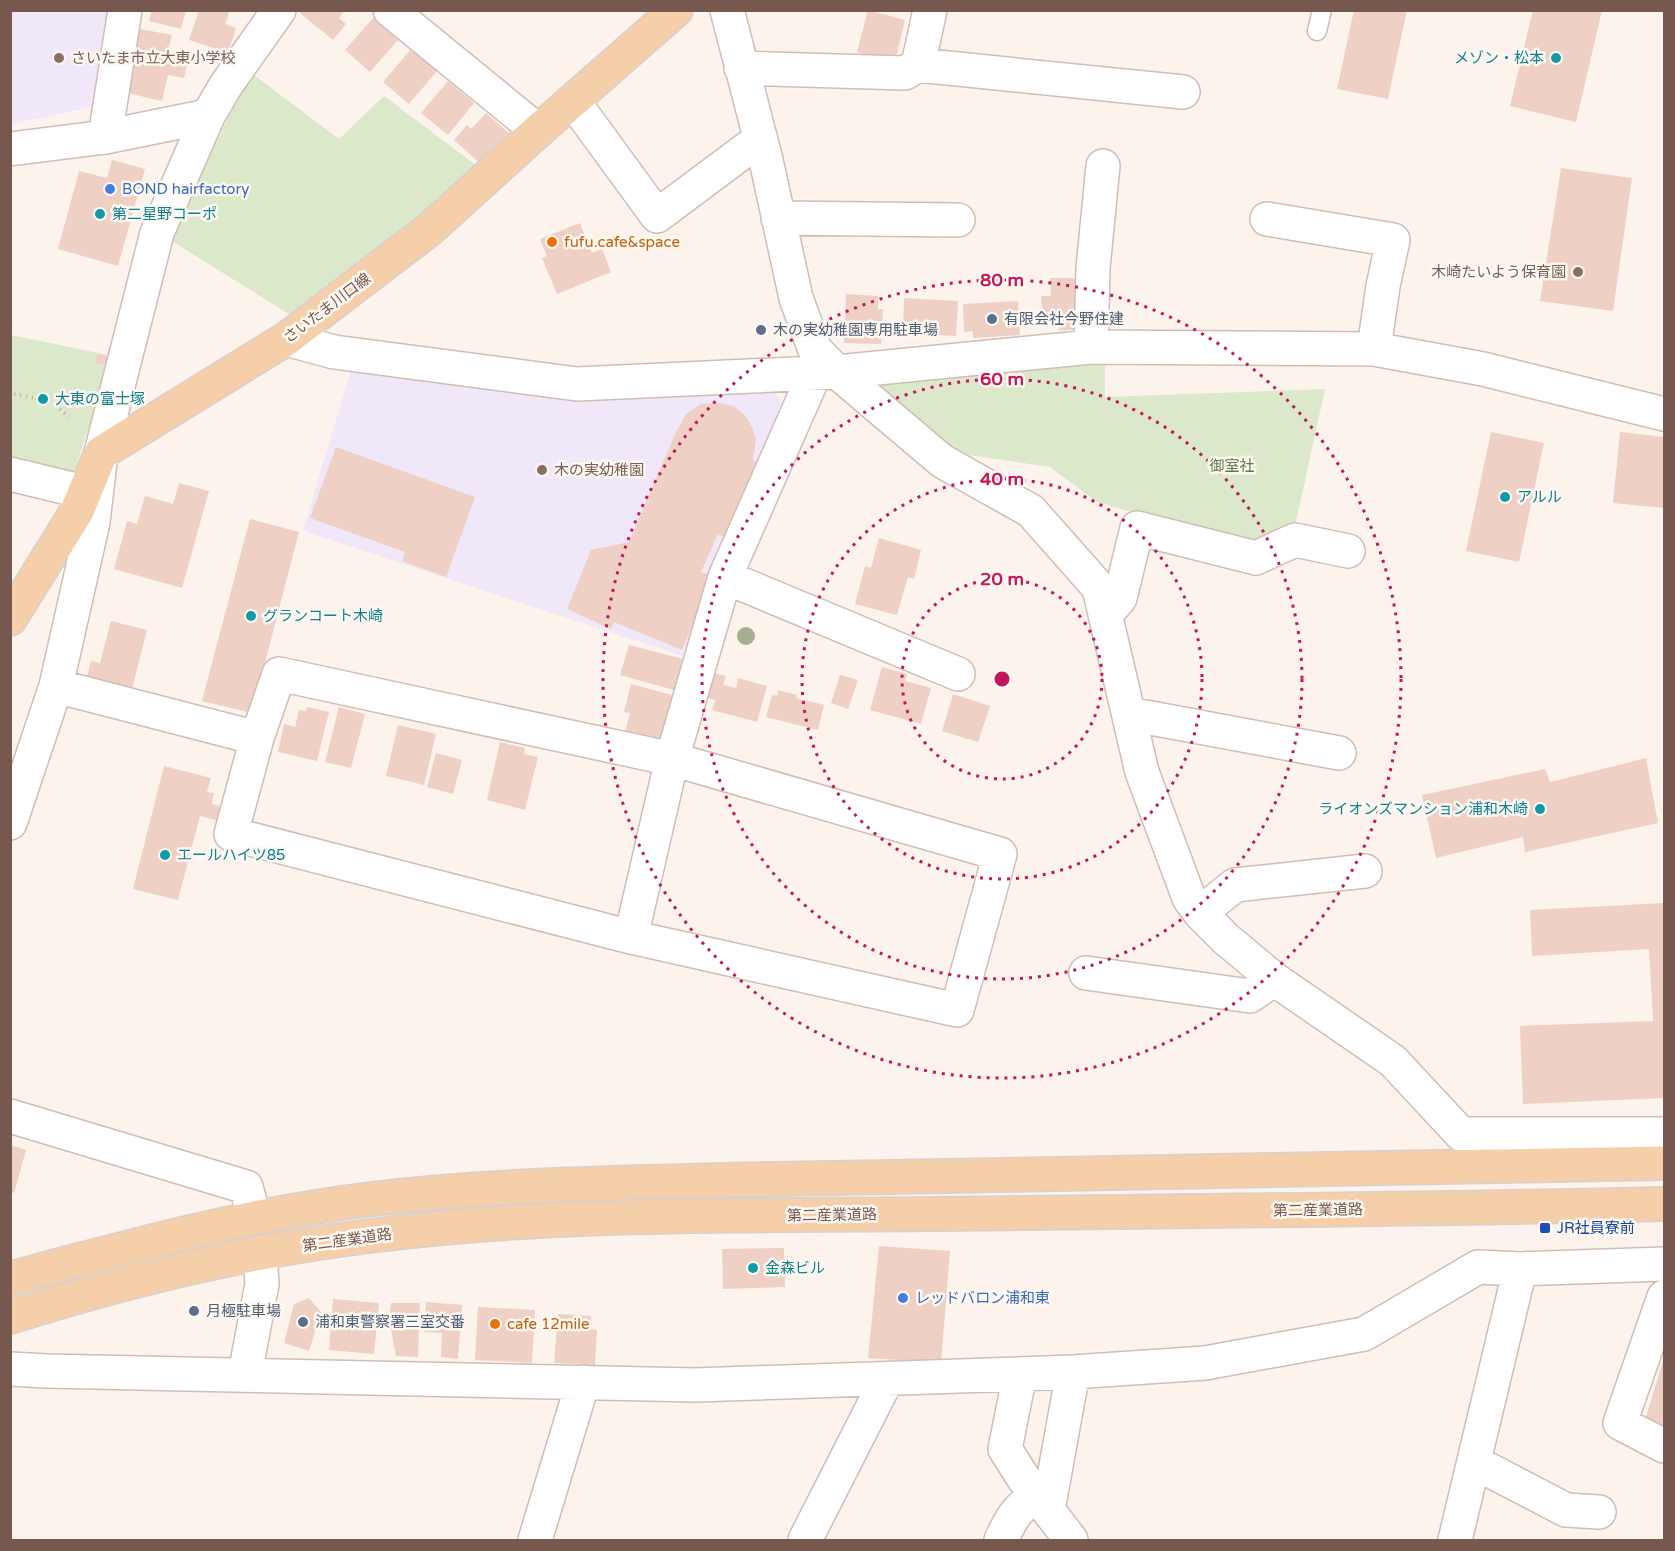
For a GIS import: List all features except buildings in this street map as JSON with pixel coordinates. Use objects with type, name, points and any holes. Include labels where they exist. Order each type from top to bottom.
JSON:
[{"type":"main road","name":"さいたま川口線","points":[[101,453],[286,339],[430,230],[676,10]]},
{"type":"main road","points":[[10,619],[76,511],[101,453]]},
{"type":"main road","points":[[10,1279],[144,1243],[254,1217],[365,1200],[469,1190],[573,1184],[1665,1163]]},
{"type":"main road","name":"第二産業道路","points":[[10,1317],[158,1275],[260,1252],[368,1236],[477,1225],[724,1216],[1665,1204]]},
{"type":"street","points":[[105,136],[124,10]]},
{"type":"street","points":[[10,823],[56,686],[93,522],[101,453],[157,233],[208,116],[226,84],[279,10]]},
{"type":"street","points":[[390,10],[538,131]]},
{"type":"street","points":[[727,10],[760,139],[796,298],[815,350],[826,372],[942,461],[1031,512],[1099,588],[1142,772],[1189,898],[1200,913],[1226,939],[1274,979],[1393,1061],[1461,1134],[1665,1134]]},
{"type":"street","points":[[918,65],[930,10]]},
{"type":"street","points":[[741,68],[905,73],[918,65],[1183,92]]},
{"type":"street","points":[[573,101],[657,216],[760,139]]},
{"type":"street","points":[[10,149],[105,136],[208,116]]},
{"type":"street","points":[[1091,346],[1093,268],[1103,166]]},
{"type":"street","points":[[778,218],[958,220]]},
{"type":"street","points":[[1267,219],[1393,240],[1383,286],[1374,349]]},
{"type":"street","points":[[286,339],[334,352],[577,384],[826,372],[1091,346],[1374,349],[1483,369],[1665,414]]},
{"type":"street","points":[[631,937],[672,759],[725,577],[826,372]]},
{"type":"street","points":[[10,474],[84,492]]},
{"type":"street","points":[[1105,615],[1120,598],[1137,528],[1256,558],[1295,540],[1348,551]]},
{"type":"street","points":[[725,577],[958,674]]},
{"type":"street","points":[[279,674],[672,759],[1000,854],[957,1010],[631,937],[231,834],[257,738],[279,674]]},
{"type":"street","points":[[56,686],[257,738]]},
{"type":"street","points":[[1129,714],[1339,753]]},
{"type":"street","points":[[1200,913],[1235,885],[1365,871]]},
{"type":"street","points":[[1086,972],[1250,996],[1274,979]]},
{"type":"street","points":[[10,1116],[246,1187],[254,1217]]},
{"type":"street","points":[[245,1374],[262,1284],[260,1252]]},
{"type":"street","points":[[10,1369],[695,1385],[1073,1372],[1205,1363],[1364,1334],[1478,1268],[1520,1269],[1665,1264]]},
{"type":"street","points":[[1455,1540],[1520,1269]]},
{"type":"street","points":[[1665,1297],[1620,1423],[1665,1446]]},
{"type":"street","points":[[1042,1503],[1073,1372]]},
{"type":"street","points":[[1020,1374],[1005,1449],[1071,1540]]},
{"type":"street","points":[[805,1540],[887,1379]]},
{"type":"street","points":[[535,1540],[583,1382]]},
{"type":"street","points":[[1474,1462],[1566,1510],[1599,1512]]},
{"type":"street","points":[[1001,1540],[1015,1512],[1026,1502],[1042,1503]]},
{"type":"lane","points":[[1317,30],[1322,10]]},
{"type":"path","points":[[14,393],[40,399]]},
{"type":"path","points":[[55,405],[69,417]]},
{"type":"shaded area","name":"さいたま市立大東小学校","points":[[11,11],[115,11],[101,105],[11,124]]},
{"type":"shaded area","name":"木の実幼稚園","points":[[353,363],[772,389],[787,409],[686,657],[303,531]]},
{"type":"green space","points":[[254,75],[339,139],[384,96],[481,169],[297,319],[170,240],[234,106]]},
{"type":"green space","points":[[11,335],[113,356],[73,474],[11,468]]},
{"type":"green space","name":"御室社","points":[[1105,355],[1105,397],[1325,389],[1294,531],[1259,550],[1097,502],[1050,467],[948,452],[855,378]]},
{"type":"place","name":"さいたま市立大東小学校","points":[[59,58]]},
{"type":"place","name":"メゾン・松本","points":[[1556,58]]},
{"type":"place","name":"BOND hairfactory","points":[[110,189]]},
{"type":"place","name":"第二星野コーポ","points":[[100,214]]},
{"type":"place","name":"fufu.cafe&space","points":[[552,242]]},
{"type":"place","name":"木崎たいよう保育園","points":[[1578,272]]},
{"type":"place","name":"有限会社今野住建","points":[[992,319]]},
{"type":"place","name":"木の実幼稚園専用駐車場","points":[[761,330]]},
{"type":"place","name":"大東の富士塚","points":[[43,399]]},
{"type":"place","name":"木の実幼稚園","points":[[542,470]]},
{"type":"place","name":"アルル","points":[[1505,497]]},
{"type":"place","name":"グランコート木崎","points":[[251,616]]},
{"type":"place","name":"ライオンズマンション浦和木崎","points":[[1540,809]]},
{"type":"place","name":"エールハイツ85","points":[[165,855]]},
{"type":"place","name":"JR社員寮前","points":[[1545,1228]]},
{"type":"place","name":"金森ビル","points":[[753,1268]]},
{"type":"place","name":"レッドバロン浦和東","points":[[903,1298]]},
{"type":"place","name":"月極駐車場","points":[[194,1311]]},
{"type":"place","name":"浦和東警察署三室交番","points":[[303,1322]]},
{"type":"place","name":"cafe 12mile","points":[[495,1324]]}]
